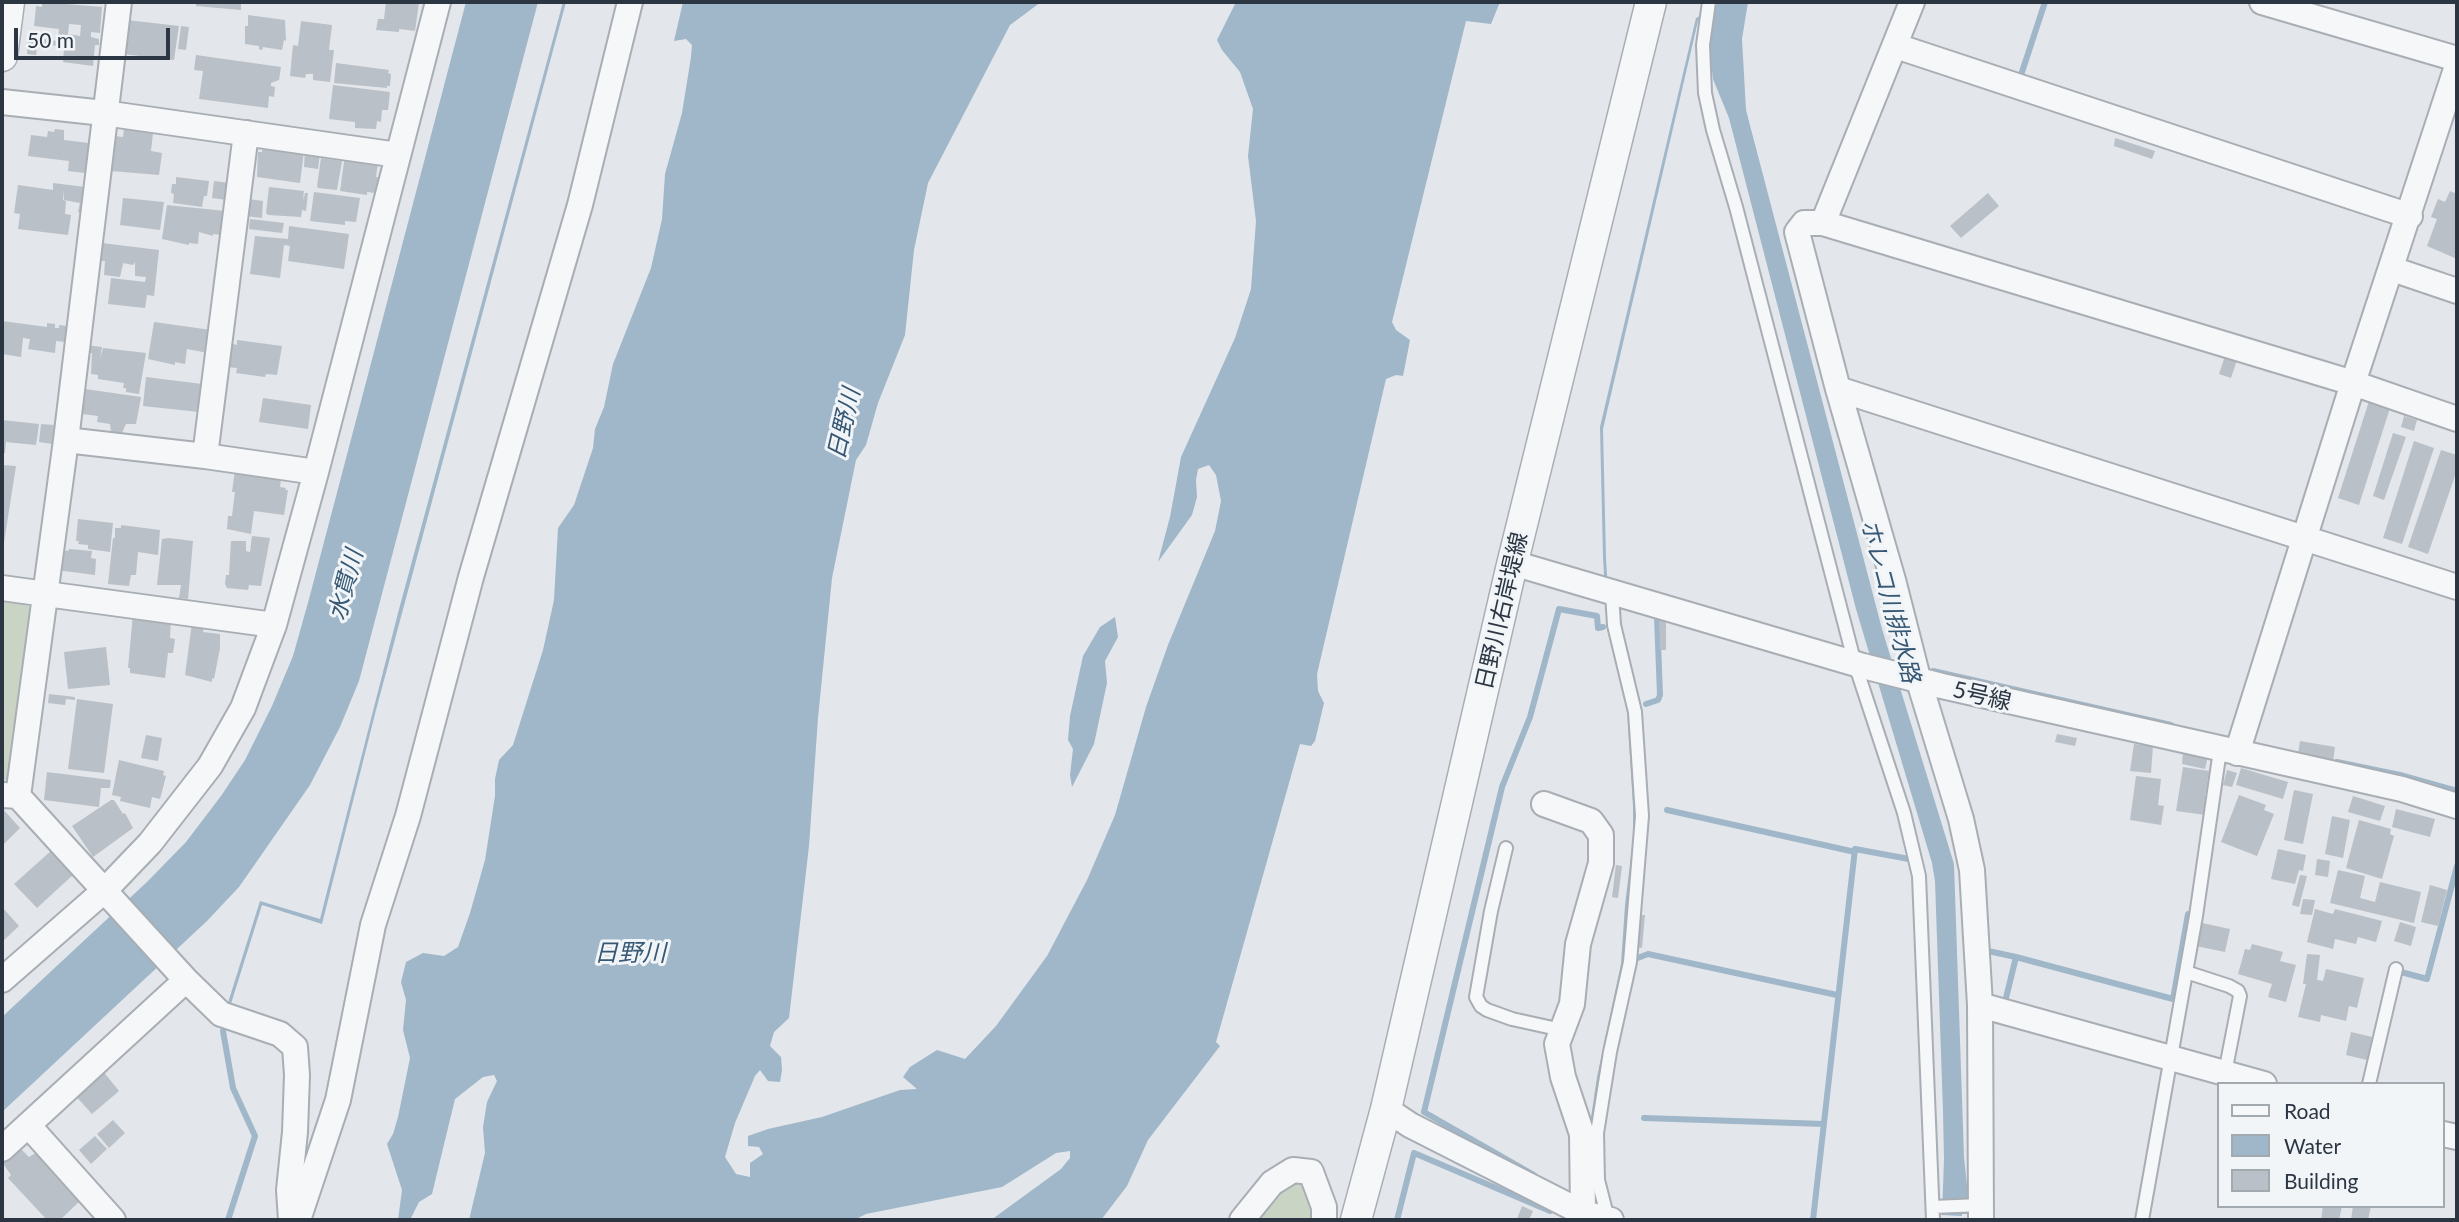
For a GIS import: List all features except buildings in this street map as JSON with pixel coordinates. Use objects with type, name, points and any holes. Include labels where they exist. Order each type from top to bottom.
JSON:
[{"type":"street","points":[[2,55],[9,2]]},
{"type":"street","points":[[119,2],[66,440],[44,594],[10,796],[108,894],[221,1014],[280,1034],[295,1047],[295,1132],[289,1190],[291,1220]]},
{"type":"street","points":[[2,980],[108,894],[211,766],[243,708],[274,625],[438,2]]},
{"type":"street","points":[[298,1220],[338,1100],[373,925],[408,816],[471,577],[580,205],[629,2]]},
{"type":"street","name":"日野川右岸堤線","points":[[1356,1220],[1386,1110],[1513,563],[1651,2]]},
{"type":"street","points":[[1823,223],[1912,2]]},
{"type":"street","points":[[2262,2],[2457,58]]},
{"type":"street","points":[[1896,46],[2410,216]]},
{"type":"street","points":[[2228,752],[2304,539],[2457,66]]},
{"type":"street","points":[[2,102],[104,113],[398,155]]},
{"type":"street","points":[[205,456],[246,133]]},
{"type":"street","points":[[1980,1213],[1980,1005],[1972,870],[1961,819],[1911,677],[1893,580],[1838,389],[1797,232],[1804,223],[1823,223],[2353,383],[2457,419]]},
{"type":"street","points":[[2392,270],[2457,291]]},
{"type":"street","points":[[1838,389],[2457,587]]},
{"type":"street","points":[[66,440],[316,472]]},
{"type":"street","name":"5号線","points":[[1513,563],[1859,665],[2228,752],[2402,789],[2457,806]]},
{"type":"street","points":[[2,588],[274,625]]},
{"type":"street","points":[[1544,804],[1591,821],[1601,835],[1601,863],[1578,944],[1572,1004],[1557,1044],[1563,1077],[1582,1134],[1584,1216]]},
{"type":"street","points":[[2,1149],[179,972]]},
{"type":"street","points":[[1980,1005],[2257,1082]]},
{"type":"street","points":[[1386,1110],[1584,1216],[1609,1220]]},
{"type":"street","points":[[28,1125],[101,1216]]},
{"type":"street","points":[[1242,1220],[1272,1183],[1293,1170],[1311,1172],[1324,1208],[1324,1220]]},
{"type":"lane","points":[[1709,2],[1703,45],[1706,93],[1713,130],[1859,665],[1904,813],[1919,876],[1933,1214],[1980,1213]]},
{"type":"lane","points":[[1609,1220],[1598,1180],[1598,1133],[1610,1052],[1630,962],[1642,816],[1635,712],[1614,625],[1612,593]]},
{"type":"lane","points":[[2142,1220],[2169,1058],[2228,752]]},
{"type":"lane","points":[[1506,848],[1491,911],[1476,997],[1487,1010],[1512,1019],[1562,1030]]},
{"type":"lane","points":[[2369,1082],[2396,969]]},
{"type":"lane","points":[[2186,972],[2229,986],[2238,991],[2240,996],[2225,1073]]},
{"type":"green space","points":[[2,596],[23,599],[32,611],[11,775],[2,783]]},
{"type":"green space","points":[[1304,1178],[1317,1220],[1248,1220],[1274,1189]]},
{"type":"water","name":"水貫川","points":[[466,2],[538,2],[359,681],[340,727],[310,785],[239,887],[207,921],[2,1112],[2,1017],[186,842],[245,760],[293,656]]},
{"type":"water","points":[[563,2],[566,2],[376,710],[322,924],[262,905],[229,1010],[226,1009],[260,901],[320,919],[398,613]]},
{"type":"water","name":"日野川","points":[[683,2],[1041,2],[1010,25],[928,183],[914,250],[905,335],[878,403],[866,445],[856,460],[832,578],[809,846],[789,1018],[774,1032],[770,1046],[781,1057],[780,1082],[768,1081],[760,1070],[755,1076],[735,1123],[725,1157],[736,1174],[750,1177],[750,1163],[763,1154],[759,1147],[748,1146],[748,1136],[822,1117],[900,1090],[917,1089],[903,1077],[910,1067],[937,1050],[965,1059],[996,1026],[1047,956],[1087,880],[1115,815],[1146,707],[1168,645],[1215,531],[1221,501],[1216,475],[1209,465],[1198,469],[1197,497],[1192,515],[1158,562],[1181,457],[1235,338],[1251,289],[1256,221],[1248,156],[1253,109],[1240,72],[1217,40],[1236,2],[1500,2],[1491,24],[1466,21],[1392,322],[1396,330],[1410,340],[1403,376],[1396,375],[1386,379],[1317,674],[1318,691],[1324,703],[1315,741],[1311,746],[1300,744],[1216,1042],[1220,1046],[1148,1140],[1127,1186],[1101,1220],[991,1220],[1061,1169],[1070,1158],[1070,1151],[1056,1153],[1002,1187],[866,1214],[854,1220],[469,1220],[485,1153],[483,1127],[487,1102],[497,1081],[494,1075],[483,1077],[455,1099],[432,1194],[419,1202],[410,1220],[398,1220],[402,1190],[387,1144],[398,1117],[410,1058],[403,1030],[406,1000],[401,982],[406,962],[423,953],[444,956],[458,947],[470,913],[485,860],[499,760],[513,745],[543,650],[554,600],[558,528],[574,505],[593,448],[595,429],[604,407],[613,364],[651,268],[662,219],[665,174],[682,113],[691,57],[692,45],[686,39],[674,41]]},
{"type":"water","points":[[1717,2],[1748,2],[1742,39],[1746,110],[1882,629],[1954,864],[1964,1157],[1970,1214],[1962,1216],[1942,1215],[1943,1111],[1935,881],[1932,863],[1856,609],[1729,118],[1713,79],[1709,43]]},
{"type":"water","points":[[1702,15],[1698,21],[1603,429],[1610,627],[1631,711],[1637,841],[1628,901],[1624,966],[1592,1176],[1601,1220],[1591,1197],[1589,1131],[1597,1077],[1621,964],[1633,840],[1633,806],[1627,709],[1607,628],[1600,427],[1696,18]]},
{"type":"water","points":[[1115,617],[1118,637],[1105,661],[1107,683],[1094,744],[1072,787],[1070,775],[1073,749],[1068,740],[1070,716],[1083,656],[1100,627]]},
{"type":"waterway","points":[[2021,75],[2045,2]]},
{"type":"waterway","points":[[1534,1175],[1424,1112],[1502,787],[1530,717],[1559,609],[1597,616],[1598,628],[1603,627]]},
{"type":"waterway","points":[[1646,704],[1658,700],[1660,695],[1657,617]]},
{"type":"waterway","name":"ホレコ川排水路","points":[[1933,671],[2171,725]]},
{"type":"waterway","points":[[2337,762],[2400,775],[2457,791]]},
{"type":"waterway","points":[[1667,810],[1855,852]]},
{"type":"waterway","points":[[1813,1220],[1855,849],[1909,859]]},
{"type":"waterway","points":[[2401,972],[2427,979],[2457,866]]},
{"type":"waterway","points":[[1988,951],[2173,999],[2188,914]]},
{"type":"waterway","points":[[1635,959],[1648,954],[1837,995]]},
{"type":"waterway","points":[[2005,1002],[2016,957]]},
{"type":"waterway","points":[[223,1031],[233,1088],[255,1136],[228,1220]]},
{"type":"waterway","points":[[1644,1118],[1824,1124]]},
{"type":"waterway","points":[[1397,1220],[1414,1153],[1550,1211]]}]
